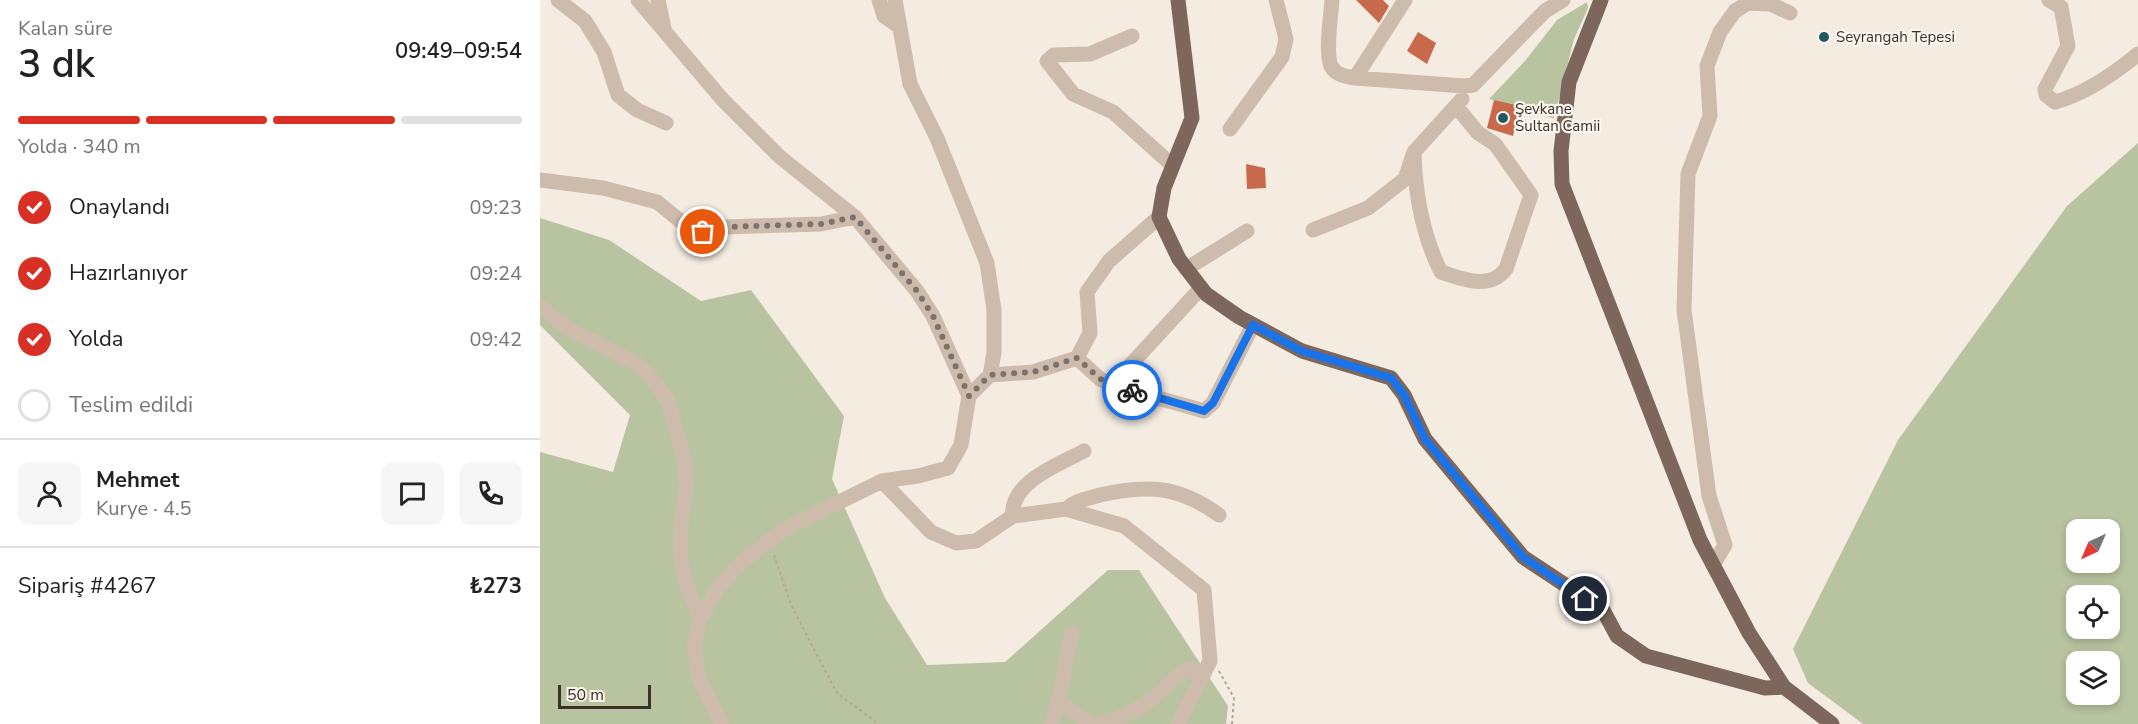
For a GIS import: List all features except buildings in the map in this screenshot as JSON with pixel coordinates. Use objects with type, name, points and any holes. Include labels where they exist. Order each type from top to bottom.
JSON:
[{"type":"main road","points":[[1178,0],[1192,118],[1164,188],[1159,217],[1186,269],[1206,294],[1253,325],[1302,351],[1391,378],[1404,395],[1425,439],[1523,557],[1603,610],[1617,636],[1646,656],[1765,688],[1784,687]]},
{"type":"main road","points":[[1601,0],[1569,82],[1561,151],[1562,184],[1700,540],[1749,633],[1784,687],[1832,724]]},
{"type":"street","points":[[558,0],[585,21],[604,52],[618,95],[637,110],[666,123]]},
{"type":"street","points":[[638,0],[722,99],[780,157],[855,217],[917,291],[933,316],[969,396],[961,445],[948,468],[918,476],[882,480],[786,529],[744,561],[718,588],[700,618],[694,646],[699,678],[722,724]]},
{"type":"street","points":[[658,0],[665,31]]},
{"type":"street","points":[[879,0],[884,16],[900,27]]},
{"type":"street","points":[[896,0],[910,84],[937,138],[987,263],[994,310],[994,353],[990,375],[969,396]]},
{"type":"street","points":[[1230,129],[1282,57],[1286,39],[1276,0]]},
{"type":"street","points":[[1332,0],[1329,56],[1331,68],[1345,77],[1464,86],[1473,84]]},
{"type":"street","points":[[1355,78],[1405,0]]},
{"type":"street","points":[[1313,230],[1368,208],[1405,180],[1414,152],[1473,84],[1545,11],[1563,0]]},
{"type":"street","points":[[2049,0],[2061,7],[2068,46],[2045,89],[2046,95],[2055,102],[2068,99],[2121,68],[2138,54]]},
{"type":"street","points":[[1713,565],[1725,545],[1709,496],[1684,310],[1688,174],[1710,116],[1707,66],[1720,32],[1735,11],[1748,3],[1770,4],[1790,13]]},
{"type":"street","points":[[1132,36],[1090,54],[1054,55],[1047,61],[1073,94],[1113,112],[1172,165]]},
{"type":"street","points":[[1414,152],[1415,192],[1433,256],[1441,272],[1482,282],[1501,275],[1506,269],[1531,195],[1495,144],[1478,133],[1455,106]]},
{"type":"street","points":[[540,180],[603,188],[657,202],[684,224],[703,232],[723,227],[821,224],[855,217]]},
{"type":"street","points":[[990,375],[1033,372],[1077,358],[1089,333],[1087,292],[1109,261],[1159,217]]},
{"type":"street","points":[[1186,269],[1247,231]]},
{"type":"street","points":[[1112,385],[1201,288]]},
{"type":"street","points":[[540,306],[567,328],[636,363],[651,376],[668,402],[684,459],[686,487],[680,533],[681,561],[685,581],[700,618]]},
{"type":"street","points":[[1077,358],[1100,379],[1112,385],[1204,411],[1213,403],[1253,325]]},
{"type":"street","points":[[1013,516],[1012,508],[1018,498],[1038,475],[1084,451]]},
{"type":"street","points":[[882,480],[931,532],[956,543],[976,541],[1013,516],[1066,509],[1124,526],[1204,590],[1210,661],[1178,724]]},
{"type":"street","points":[[1066,509],[1075,502],[1122,490],[1157,488],[1197,499],[1220,515]]},
{"type":"street","points":[[1051,724],[1060,703],[1065,660],[1072,633]]},
{"type":"street","points":[[1098,724],[1112,721],[1153,699],[1177,674],[1189,668],[1203,676]]},
{"type":"street","points":[[1060,703],[1091,724]]},
{"type":"path","points":[[769,541],[792,607],[837,693],[879,724]]},
{"type":"path","points":[[1210,661],[1223,676],[1234,698],[1232,724]]},
{"type":"green space","points":[[1587,2],[1588,8],[1574,39],[1554,118],[1489,99],[1525,61],[1557,20]]},
{"type":"green space","points":[[2138,143],[2138,724],[1863,724],[1808,683],[1793,649],[1898,440],[2067,206]]},
{"type":"green space","points":[[540,218],[609,240],[701,301],[751,290],[844,416],[832,479],[885,598],[927,665],[1005,662],[1108,570],[1139,570],[1228,706],[1226,724],[540,724],[540,452],[613,472],[630,415],[540,325]]},
{"type":"way so far","points":[[703,232],[723,227],[821,224],[855,217],[917,291],[933,316],[969,396],[990,375],[1033,372],[1077,358],[1100,379],[1132,390]]},
{"type":"place","name":"Seyrangah Tepesi","points":[[1824,37]]},
{"type":"place","name":"Şevkane Sultan Camii","points":[[1503,118]]},
{"type":"route","points":[[1132,390],[1204,411],[1213,403],[1253,325],[1302,351],[1391,378],[1404,395],[1425,439],[1523,557],[1585,599]]}]
